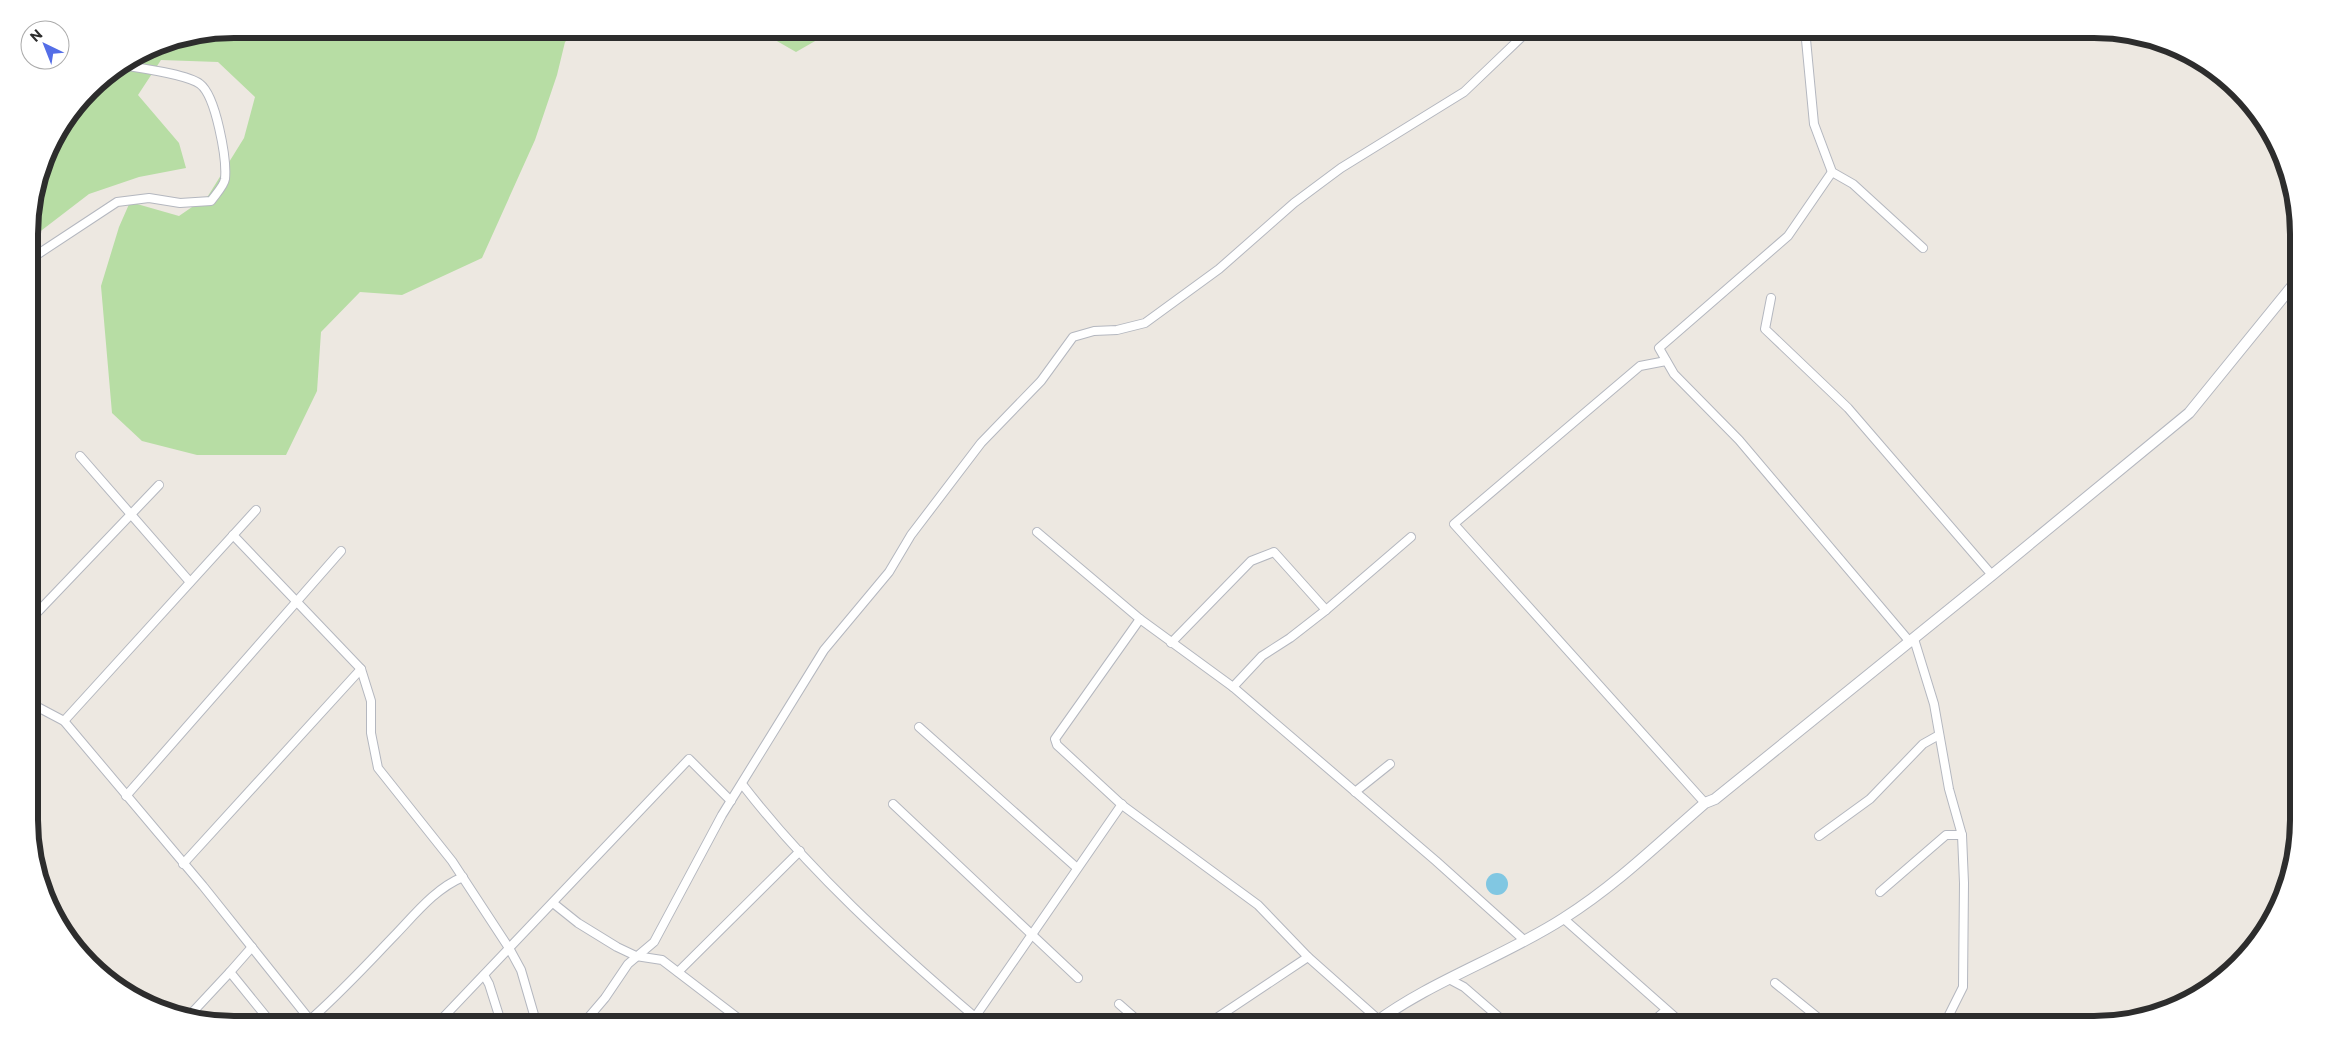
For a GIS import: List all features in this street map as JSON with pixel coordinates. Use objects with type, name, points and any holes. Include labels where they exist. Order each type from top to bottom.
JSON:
[{"type":"main road","points":[[1387,1016],[1449,980],[1564,919],[1618,879],[1705,803],[1715,799],[1912,641],[2189,413],[2290,289]]},
{"type":"street","points":[[590,1016],[605,998],[621,973],[636,956],[654,942],[699,856],[731,801],[824,650],[888,572],[911,535],[981,443],[1041,381],[1073,337],[1094,331],[1117,330],[1145,323],[1219,269],[1294,203],[1335,173],[1464,92],[1521,38]]},
{"type":"street","points":[[1806,38],[1814,124],[1832,172],[1853,184],[1923,248]]},
{"type":"street","points":[[38,254],[117,202],[149,198],[180,203],[211,201],[225,181],[224,156],[214,106],[200,84],[173,74],[131,67]]},
{"type":"street","points":[[1832,172],[1788,236],[1659,348],[1674,374],[1739,440],[1912,641],[1934,704],[1949,789],[1962,835],[1963,987],[1948,1016]]},
{"type":"street","points":[[1771,298],[1765,329],[1848,408],[1992,575]]},
{"type":"street","points":[[1666,361],[1640,366],[1454,524],[1705,803]]},
{"type":"street","points":[[80,456],[190,582]]},
{"type":"street","points":[[38,612],[159,485]]},
{"type":"street","points":[[64,722],[256,510]]},
{"type":"street","points":[[1037,532],[1140,620],[1234,687],[1524,940]]},
{"type":"street","points":[[233,535],[361,669],[371,701],[371,733],[378,768],[463,877],[509,948],[521,970],[534,1016]]},
{"type":"street","points":[[1234,687],[1262,656],[1290,638],[1326,610],[1410,537]]},
{"type":"street","points":[[126,796],[341,551]]},
{"type":"street","points":[[1171,643],[1251,561],[1274,552],[1326,610]]},
{"type":"street","points":[[1140,620],[1055,739],[1057,745],[1122,804],[1258,905],[1368,1016]]},
{"type":"street","points":[[183,864],[361,669]]},
{"type":"street","points":[[38,707],[64,722],[252,947],[303,1016]]},
{"type":"street","points":[[919,727],[1077,868]]},
{"type":"street","points":[[1819,836],[1870,799],[1923,744],[1939,734]]},
{"type":"street","points":[[445,1016],[690,759],[731,801]]},
{"type":"street","points":[[1355,792],[1390,764]]},
{"type":"street","points":[[742,784],[764,812],[851,905],[973,1016]]},
{"type":"street","points":[[893,804],[1078,978]]},
{"type":"street","points":[[975,1016],[1122,804]]},
{"type":"street","points":[[1880,892],[1946,835],[1962,835]]},
{"type":"street","points":[[678,972],[800,851]]},
{"type":"street","points":[[317,1016],[434,896],[447,885],[463,877]]},
{"type":"street","points":[[552,903],[578,923],[636,956],[662,960],[735,1016]]},
{"type":"street","points":[[1564,919],[1673,1016]]},
{"type":"street","points":[[192,1012],[252,947]]},
{"type":"street","points":[[1219,1016],[1308,956]]},
{"type":"street","points":[[230,972],[266,1016]]},
{"type":"street","points":[[484,975],[489,984],[499,1016]]},
{"type":"street","points":[[1449,980],[1464,987],[1498,1016]]},
{"type":"street","points":[[1775,983],[1816,1016]]},
{"type":"street","points":[[1120,1004],[1133,1016]]},
{"type":"street","points":[[1659,1016],[1666,1010]]},
{"type":"green space","points":[[220,38],[569,38],[565,42],[557,75],[535,140],[482,258],[402,295],[360,292],[321,332],[317,391],[286,455],[197,455],[142,441],[112,413],[101,286],[119,227],[130,202],[179,216],[208,196],[244,138],[255,97],[218,62],[161,60],[138,95],[179,143],[186,168],[139,177],[89,194],[38,233],[39,208],[44,183],[52,158],[70,125],[86,104],[114,78],[135,64],[170,48],[195,41]]},
{"type":"green space","points":[[772,38],[820,38],[796,52]]},
{"type":"water","points":[[1497,873],[1505,876],[1508,884],[1505,892],[1497,895],[1489,892],[1486,884],[1489,876]]}]
